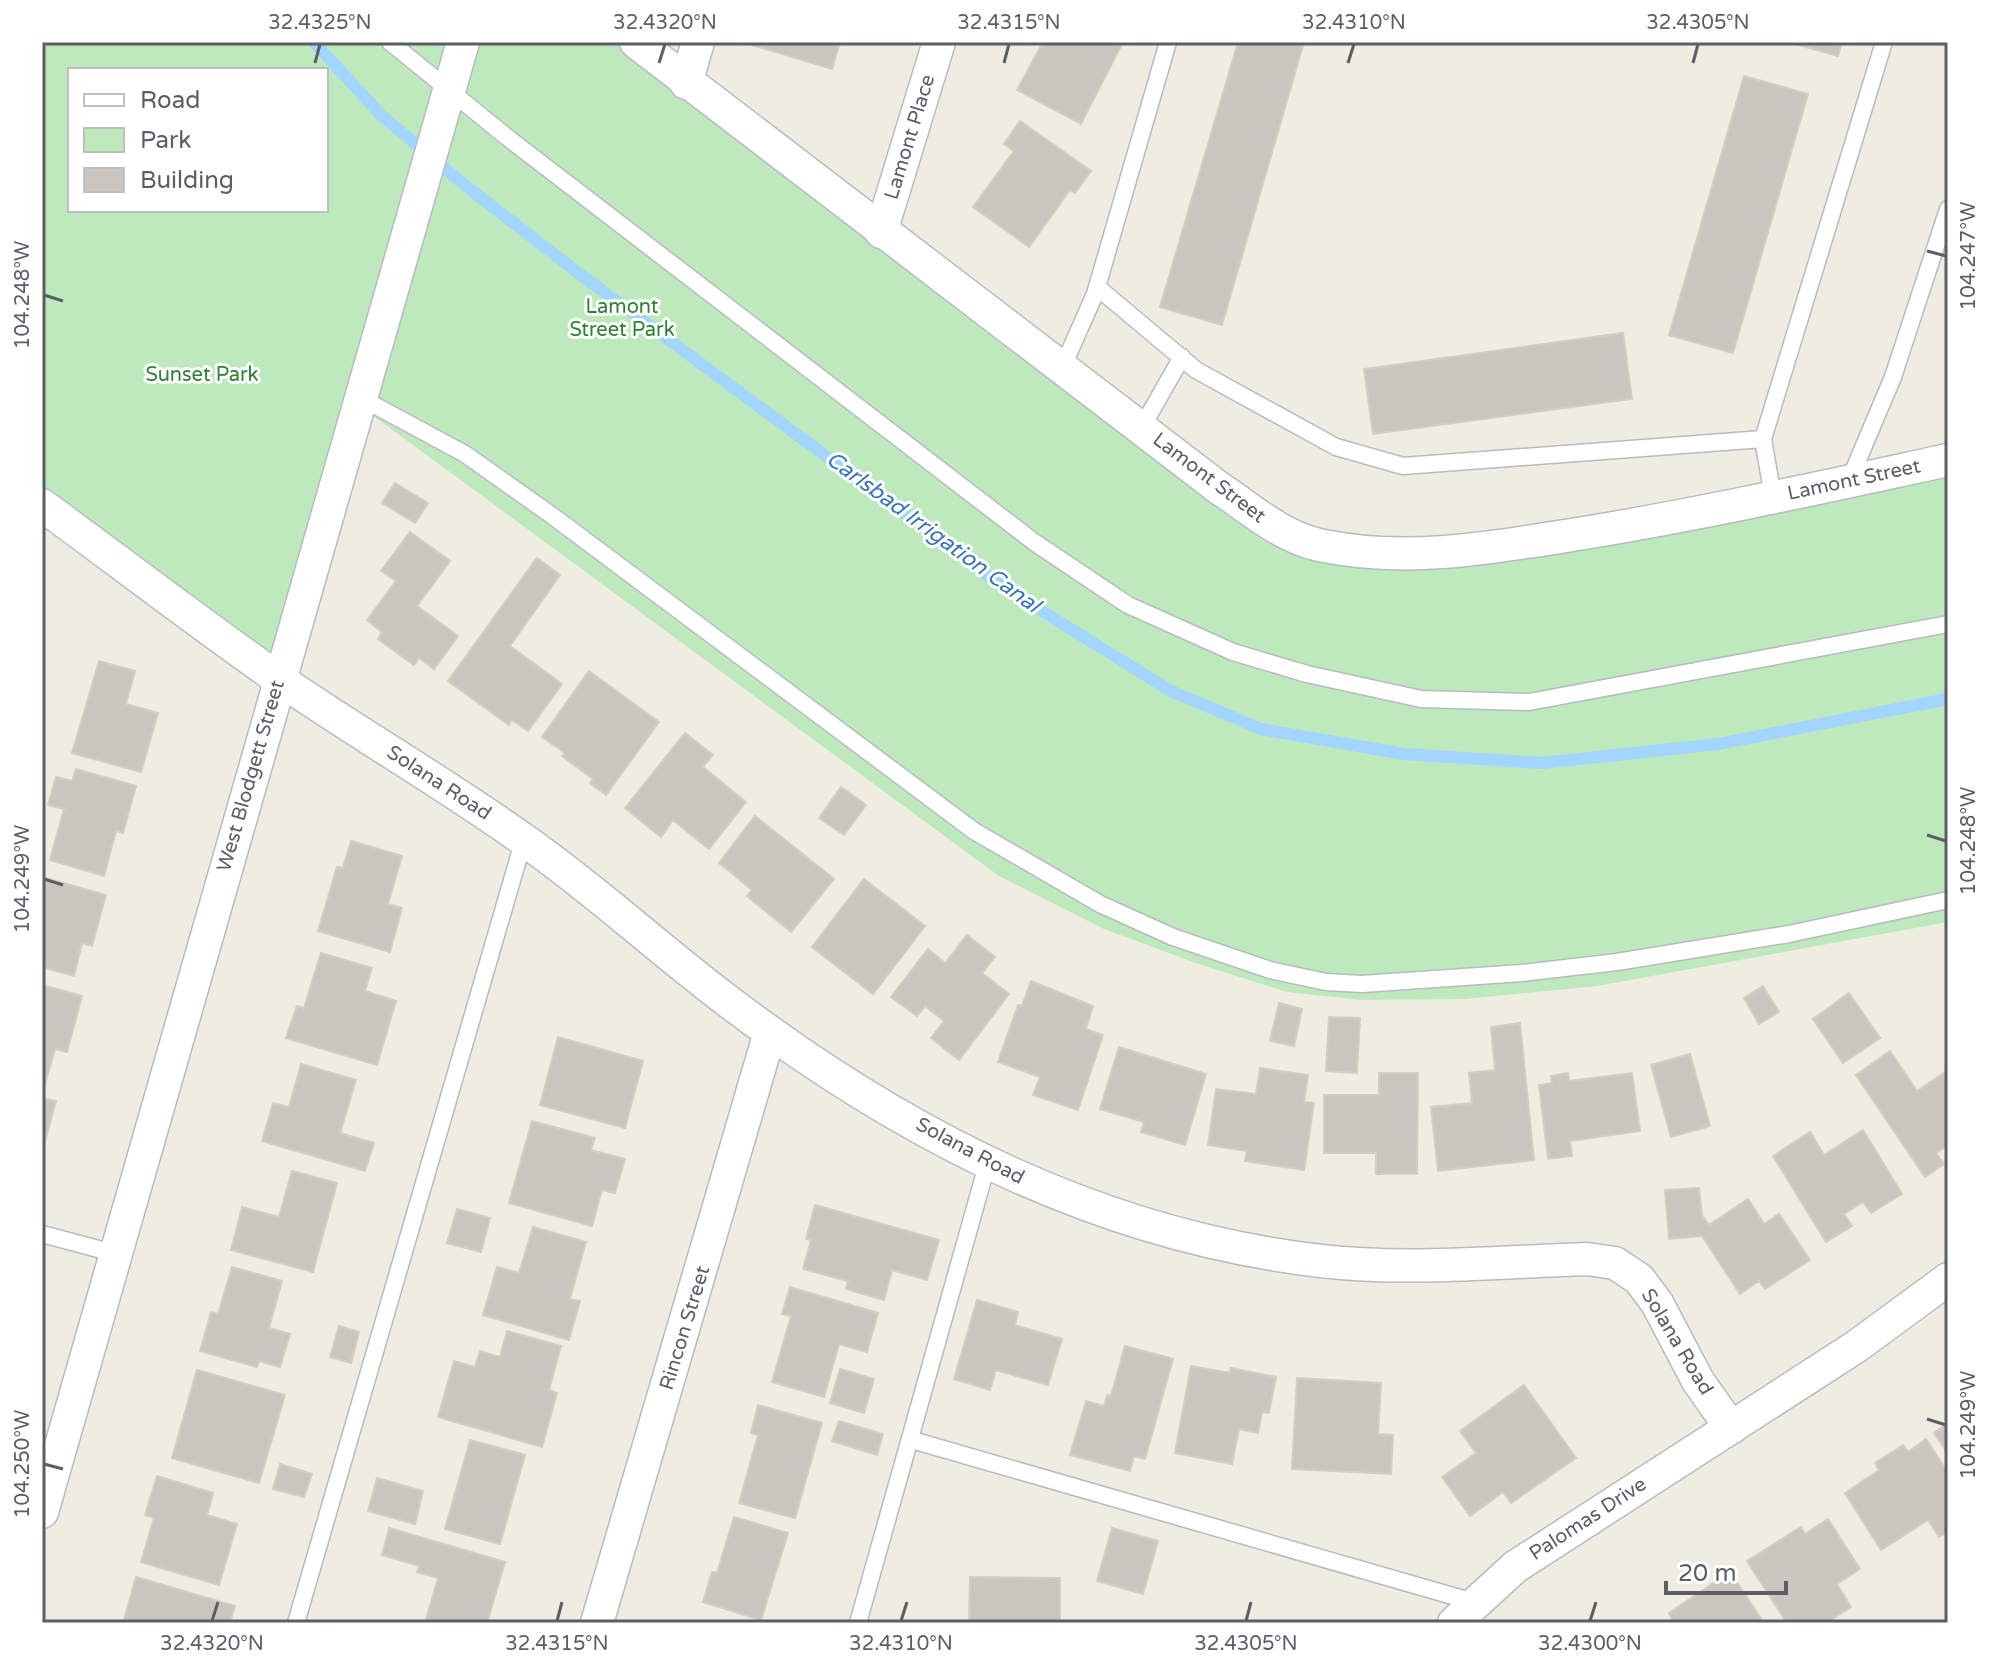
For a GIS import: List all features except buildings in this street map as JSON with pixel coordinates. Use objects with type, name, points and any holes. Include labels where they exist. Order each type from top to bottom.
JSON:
[{"type":"street","name":"West Blodgett Street","points":[[42,1512],[463,42]]},
{"type":"street","name":"Lamont Street","points":[[636,42],[881,232],[1275,528],[1316,544],[1380,554],[1488,549],[1773,497],[1948,460]]},
{"type":"street","points":[[686,83],[698,42]]},
{"type":"street","name":"Lamont Place","points":[[881,232],[939,42]]},
{"type":"street","name":"Solana Road","points":[[42,505],[279,679],[524,839],[770,1032],[987,1165],[1056,1195],[1139,1224],[1237,1249],[1382,1266],[1587,1259],[1615,1263],[1639,1279],[1657,1303],[1698,1381],[1731,1428]]},
{"type":"street","name":"Rincon Street","points":[[597,1623],[770,1032]]},
{"type":"street","points":[[1731,1428],[1857,1346],[1948,1279]]},
{"type":"street","name":"Palomas Drive","points":[[1465,1613],[1515,1567],[1731,1428]]},
{"type":"lane","points":[[390,42],[447,106],[1034,542],[1128,605],[1233,652],[1307,674],[1421,699],[1529,702],[1948,624]]},
{"type":"lane","points":[[1063,366],[1097,287],[1168,42]]},
{"type":"lane","points":[[1773,497],[1763,439],[1884,42]]},
{"type":"lane","points":[[1849,481],[1893,377],[1948,209]]},
{"type":"lane","points":[[1097,287],[1196,370],[1336,447],[1403,466],[1763,439]]},
{"type":"lane","points":[[1142,427],[1182,357]]},
{"type":"lane","points":[[361,398],[465,454],[974,831],[1100,904],[1173,937],[1270,970],[1326,982],[1362,984],[1522,973],[1617,962],[1789,934],[1948,900]]},
{"type":"lane","points":[[296,1623],[524,839]]},
{"type":"lane","points":[[858,1623],[987,1165]]},
{"type":"lane","points":[[42,1234],[117,1254]]},
{"type":"lane","points":[[912,1440],[1465,1613]]},
{"type":"green space","name":"Lamont Street Park","points":[[42,42],[636,42],[1219,488],[1366,552],[1948,460],[1948,922],[1597,986],[1465,999],[1362,1000],[1287,992],[1196,963],[1104,929],[999,876],[360,406],[279,679],[42,505]]},
{"type":"waterway","name":"Carlsbad Irrigation Canal","points":[[314,42],[381,115],[462,183],[577,272],[1003,587],[1171,691],[1261,729],[1404,754],[1542,763],[1718,744],[1948,699]]},
{"type":"park label","name":"Sunset Park","points":[[202,375]]}]
